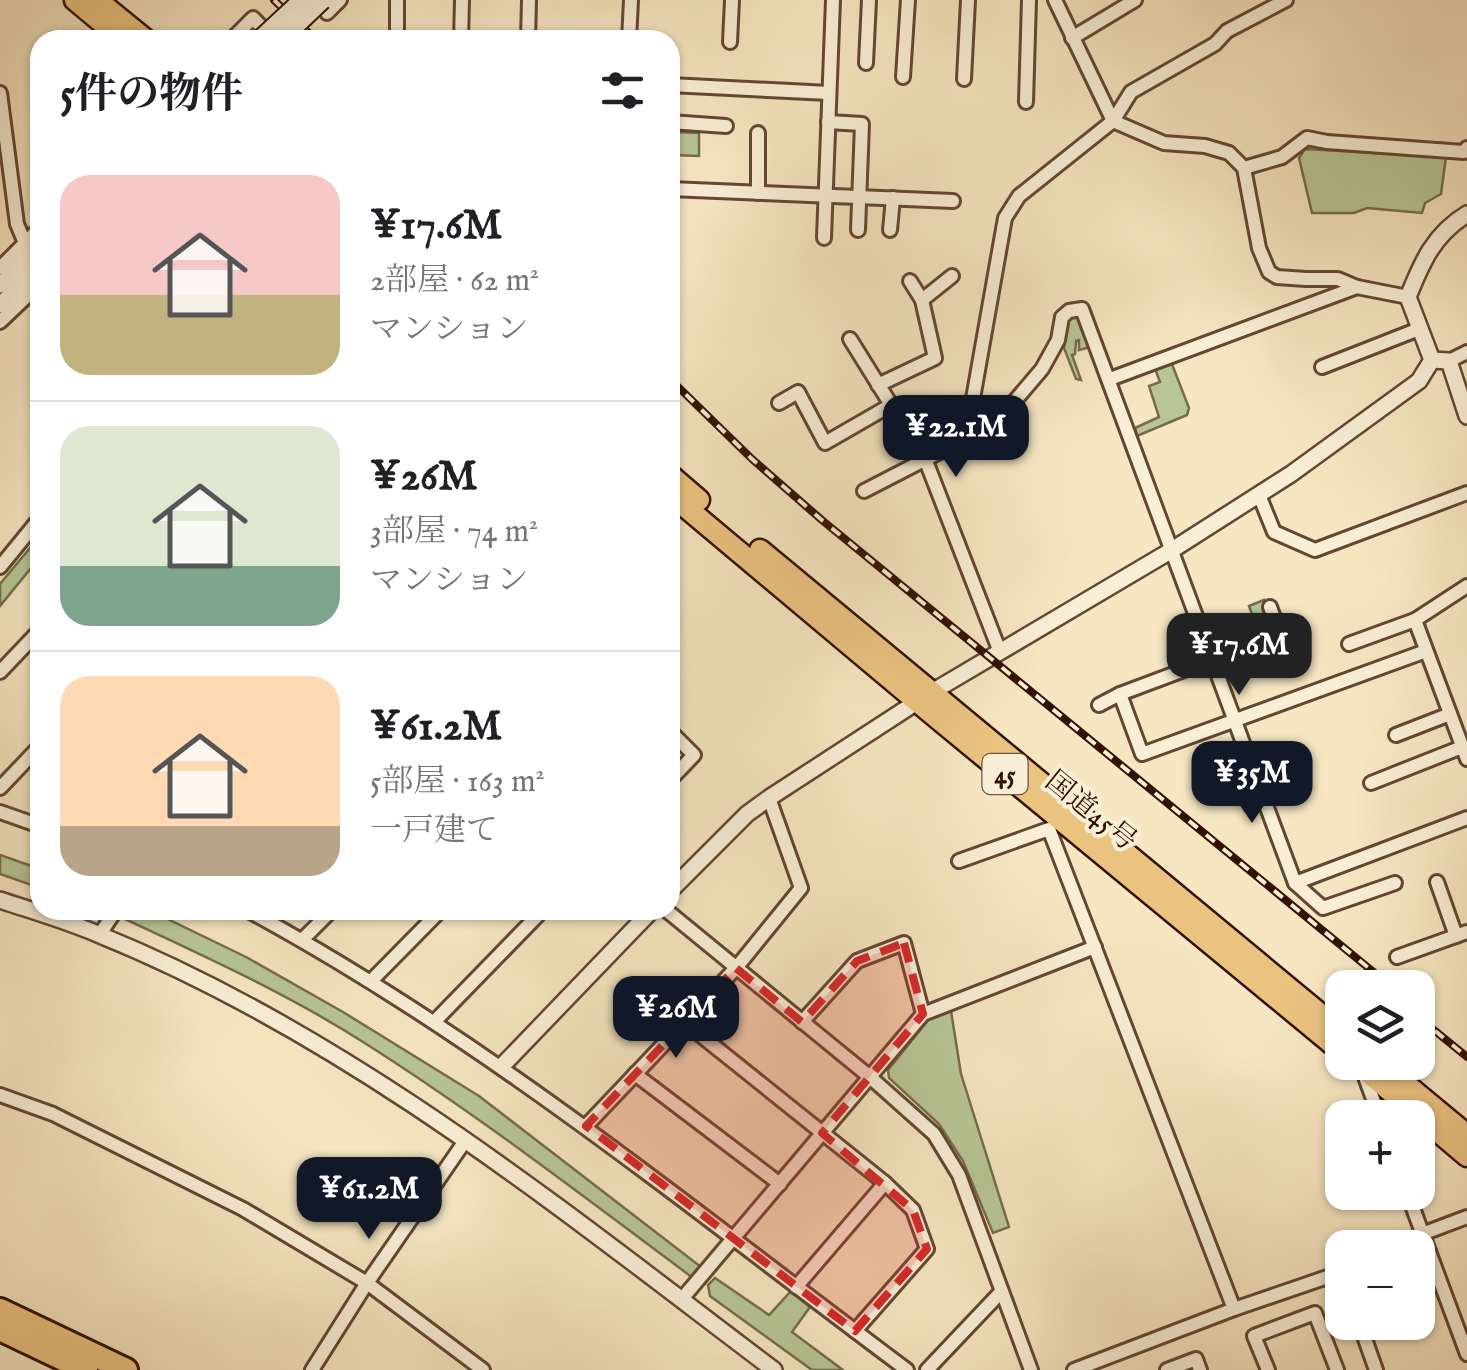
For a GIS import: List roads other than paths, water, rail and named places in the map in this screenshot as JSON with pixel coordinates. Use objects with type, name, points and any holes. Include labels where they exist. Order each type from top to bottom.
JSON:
[{"type":"highway","points":[[75,0],[111,30]]},
{"type":"highway","points":[[97,0],[134,30]]},
{"type":"highway","name":"国道45号","points":[[680,484],[1325,1038]]},
{"type":"highway","name":"国道45号","points":[[680,502],[1325,1018]]},
{"type":"highway","points":[[1383,1080],[1467,1156]]},
{"type":"highway","points":[[1388,1080],[1467,1135]]},
{"type":"highway","points":[[0,1310],[126,1370]]},
{"type":"highway","points":[[0,1329],[86,1370]]},
{"type":"highway","points":[[0,1342],[62,1370]]},
{"type":"main road","points":[[271,30],[303,0]]},
{"type":"main road","points":[[291,30],[325,6]]},
{"type":"street","points":[[325,6],[340,0]]},
{"type":"street","points":[[396,30],[397,0]]},
{"type":"street","points":[[460,30],[462,0]]},
{"type":"street","points":[[528,30],[529,0]]},
{"type":"street","points":[[630,30],[631,0]]},
{"type":"street","points":[[730,42],[732,0]]},
{"type":"street","points":[[824,238],[833,0]]},
{"type":"street","points":[[866,62],[870,0]]},
{"type":"street","points":[[903,77],[908,0]]},
{"type":"street","points":[[964,79],[968,0]]},
{"type":"street","points":[[1026,102],[1029,0]]},
{"type":"street","points":[[1053,0],[1113,121],[1164,143],[1205,146],[1229,153],[1244,168],[1259,248],[1269,272],[1306,280],[1338,279],[1408,298]]},
{"type":"street","points":[[1072,38],[1134,0]]},
{"type":"street","points":[[966,438],[1005,218],[1019,196],[1113,121],[1131,92],[1215,44],[1227,31],[1286,0]]},
{"type":"street","points":[[241,30],[253,18],[266,30]]},
{"type":"street","points":[[680,86],[829,93]]},
{"type":"street","points":[[0,93],[17,224],[30,242]]},
{"type":"street","points":[[828,122],[862,124],[858,230]]},
{"type":"street","points":[[680,123],[726,126]]},
{"type":"street","points":[[758,133],[758,193]]},
{"type":"street","points":[[1244,168],[1282,157],[1307,138],[1464,152],[1467,148]]},
{"type":"street","points":[[680,189],[954,201]]},
{"type":"street","points":[[890,230],[893,198]]},
{"type":"street","points":[[1432,360],[1408,298],[1424,256],[1448,226],[1467,214]]},
{"type":"street","points":[[0,268],[30,246]]},
{"type":"street","points":[[0,285],[30,248]]},
{"type":"street","points":[[0,304],[30,276]]},
{"type":"street","points":[[922,300],[952,276]]},
{"type":"street","points":[[878,385],[936,358],[922,300],[910,281]]},
{"type":"street","points":[[1110,379],[1358,286]]},
{"type":"street","points":[[0,322],[30,294]]},
{"type":"street","points":[[864,491],[996,424],[1042,369],[1058,340],[1062,317],[1082,309],[1295,884],[1323,908],[1395,883]]},
{"type":"street","points":[[1322,368],[1419,329]]},
{"type":"street","points":[[850,339],[926,461],[1000,652]]},
{"type":"street","points":[[1432,360],[1449,361],[1467,352]]},
{"type":"street","points":[[680,881],[747,814],[769,798],[925,698],[1259,495],[1419,382],[1432,360]]},
{"type":"street","points":[[1449,361],[1466,407]]},
{"type":"street","points":[[779,404],[798,392],[825,443],[892,405]]},
{"type":"street","points":[[1259,495],[1274,532],[1316,550],[1467,494]]},
{"type":"street","points":[[0,567],[30,530]]},
{"type":"street","points":[[1349,644],[1415,620],[1467,586]]},
{"type":"street","points":[[1099,704],[1280,634],[1270,607]]},
{"type":"street","points":[[1370,782],[1465,753],[1415,620]]},
{"type":"street","points":[[2,665],[30,639]]},
{"type":"street","points":[[1120,694],[1142,754],[1426,651]]},
{"type":"street","points":[[1396,735],[1450,714]]},
{"type":"street","points":[[680,740],[694,754],[680,769]]},
{"type":"street","points":[[0,788],[30,756]]},
{"type":"street","points":[[586,1126],[736,968],[802,888],[769,798]]},
{"type":"street","points":[[0,812],[30,822]]},
{"type":"street","points":[[1295,884],[1467,818]]},
{"type":"street","points":[[959,862],[1049,828],[1234,1309]]},
{"type":"street","points":[[1397,957],[1464,935],[1436,882]]},
{"type":"street","points":[[0,900],[30,910]]},
{"type":"street","points":[[59,920],[100,934],[168,966],[400,1095],[774,1370]]},
{"type":"street","points":[[100,934],[109,920]]},
{"type":"street","points":[[265,920],[371,981],[502,1066],[907,1370]]},
{"type":"street","points":[[302,940],[322,920]]},
{"type":"street","points":[[371,981],[431,920]]},
{"type":"street","points":[[435,1021],[530,920]]},
{"type":"street","points":[[502,1066],[642,920]]},
{"type":"street","points":[[678,920],[934,1134],[949,1154],[1031,1370]]},
{"type":"street","points":[[802,1022],[857,961],[904,943],[924,1014]]},
{"type":"street","points":[[681,1300],[924,1014],[1094,947]]},
{"type":"street","points":[[684,1022],[913,1210],[928,1249],[855,1331]]},
{"type":"street","points":[[635,1074],[780,1184]]},
{"type":"street","points":[[0,1094],[53,1114],[243,1209],[367,1283],[483,1370]]},
{"type":"street","points":[[312,1370],[465,1141]]},
{"type":"street","points":[[796,1287],[884,1183]]},
{"type":"street","points":[[1435,1232],[1467,1217]]},
{"type":"street","points":[[1435,1269],[1467,1354]]},
{"type":"street","points":[[1074,1370],[1091,1367],[1234,1309],[1325,1280]]},
{"type":"street","points":[[927,1370],[1001,1292]]},
{"type":"street","points":[[1268,1370],[1254,1336],[1315,1313],[1337,1370]]},
{"type":"street","points":[[1365,1340],[1376,1370]]},
{"type":"street","points":[[1167,1370],[1196,1359],[1200,1370]]},
{"type":"railway","points":[[274,0],[306,30]]},
{"type":"railway","points":[[680,389],[823,521],[1371,970]]},
{"type":"railway","points":[[1435,1031],[1467,1057]]}]
